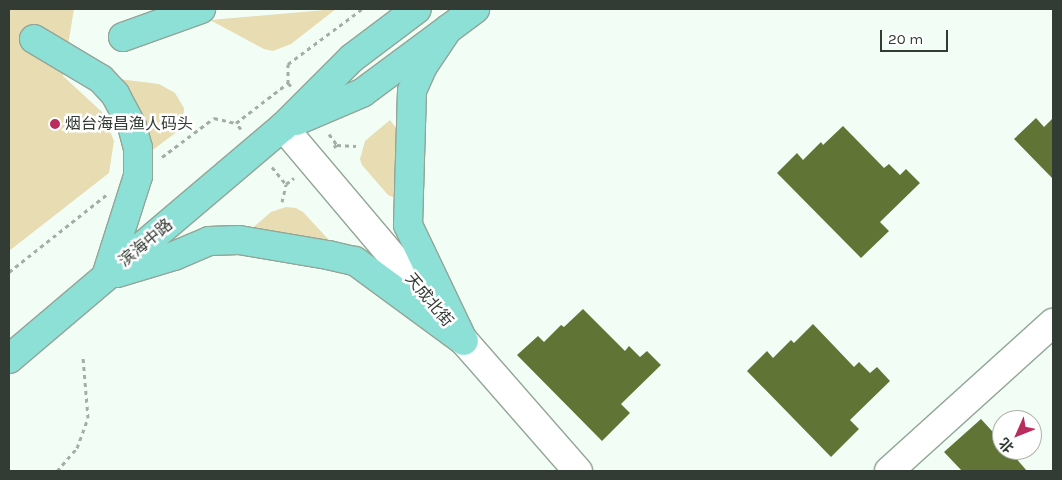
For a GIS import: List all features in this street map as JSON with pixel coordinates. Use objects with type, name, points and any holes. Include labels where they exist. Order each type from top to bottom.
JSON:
[{"type":"main road","points":[[123,37],[201,9]]},
{"type":"main road","name":"滨海中路","points":[[9,359],[283,127],[352,58],[417,9]]},
{"type":"main road","name":"滨海中路","points":[[283,127],[362,93],[475,9]]},
{"type":"main road","points":[[448,29],[422,66],[412,91],[408,225],[464,341]]},
{"type":"main road","points":[[34,38],[101,79],[115,94],[132,126],[138,148],[138,176],[106,277]]},
{"type":"main road","points":[[106,277],[174,256],[209,241],[239,240],[328,255],[355,261],[464,341]]},
{"type":"street","name":"天成北街","points":[[283,127],[464,341],[578,471]]},
{"type":"street","points":[[889,471],[1053,322]]},
{"type":"path","points":[[288,83],[288,64],[362,9]]},
{"type":"path","points":[[337,144],[356,146]]},
{"type":"path","points":[[282,202],[286,184]]},
{"type":"path","points":[[57,471],[77,448],[88,418],[83,357]]},
{"type":"shaded area","name":"烟台海昌渔人码头","points":[[9,9],[74,9],[63,76],[102,112],[114,141],[109,173],[9,251]]},
{"type":"shaded area","points":[[336,9],[291,44],[273,51],[264,49],[210,20]]},
{"type":"shaded area","points":[[111,78],[159,84],[175,93],[184,108],[183,123],[178,131],[150,152]]},
{"type":"shaded area","points":[[390,120],[396,128],[395,198],[388,195],[362,165],[360,159],[365,141]]},
{"type":"shaded area","points":[[286,207],[296,208],[303,212],[328,239],[249,231],[271,212]]},
{"type":"building","points":[[1036,118],[1044,127],[1053,118],[1053,179],[1014,139]]},
{"type":"building","points":[[843,126],[884,168],[889,164],[900,175],[906,169],[920,183],[880,222],[889,231],[861,258],[777,173],[797,153],[803,160],[821,142],[823,145]]},
{"type":"building","points":[[583,309],[625,351],[629,346],[640,357],[647,351],[661,365],[621,404],[630,413],[602,441],[517,355],[538,336],[544,342],[561,325],[564,327]]},
{"type":"building","points":[[813,324],[854,367],[859,362],[870,373],[877,367],[890,381],[850,420],[859,429],[831,457],[747,371],[767,351],[773,358],[791,340],[794,343]]},
{"type":"building","points":[[981,419],[992,431],[992,460],[1018,460],[1027,471],[962,471],[944,452]]},
{"type":"place","name":"烟台海昌渔人码头","points":[[55,124]]}]
